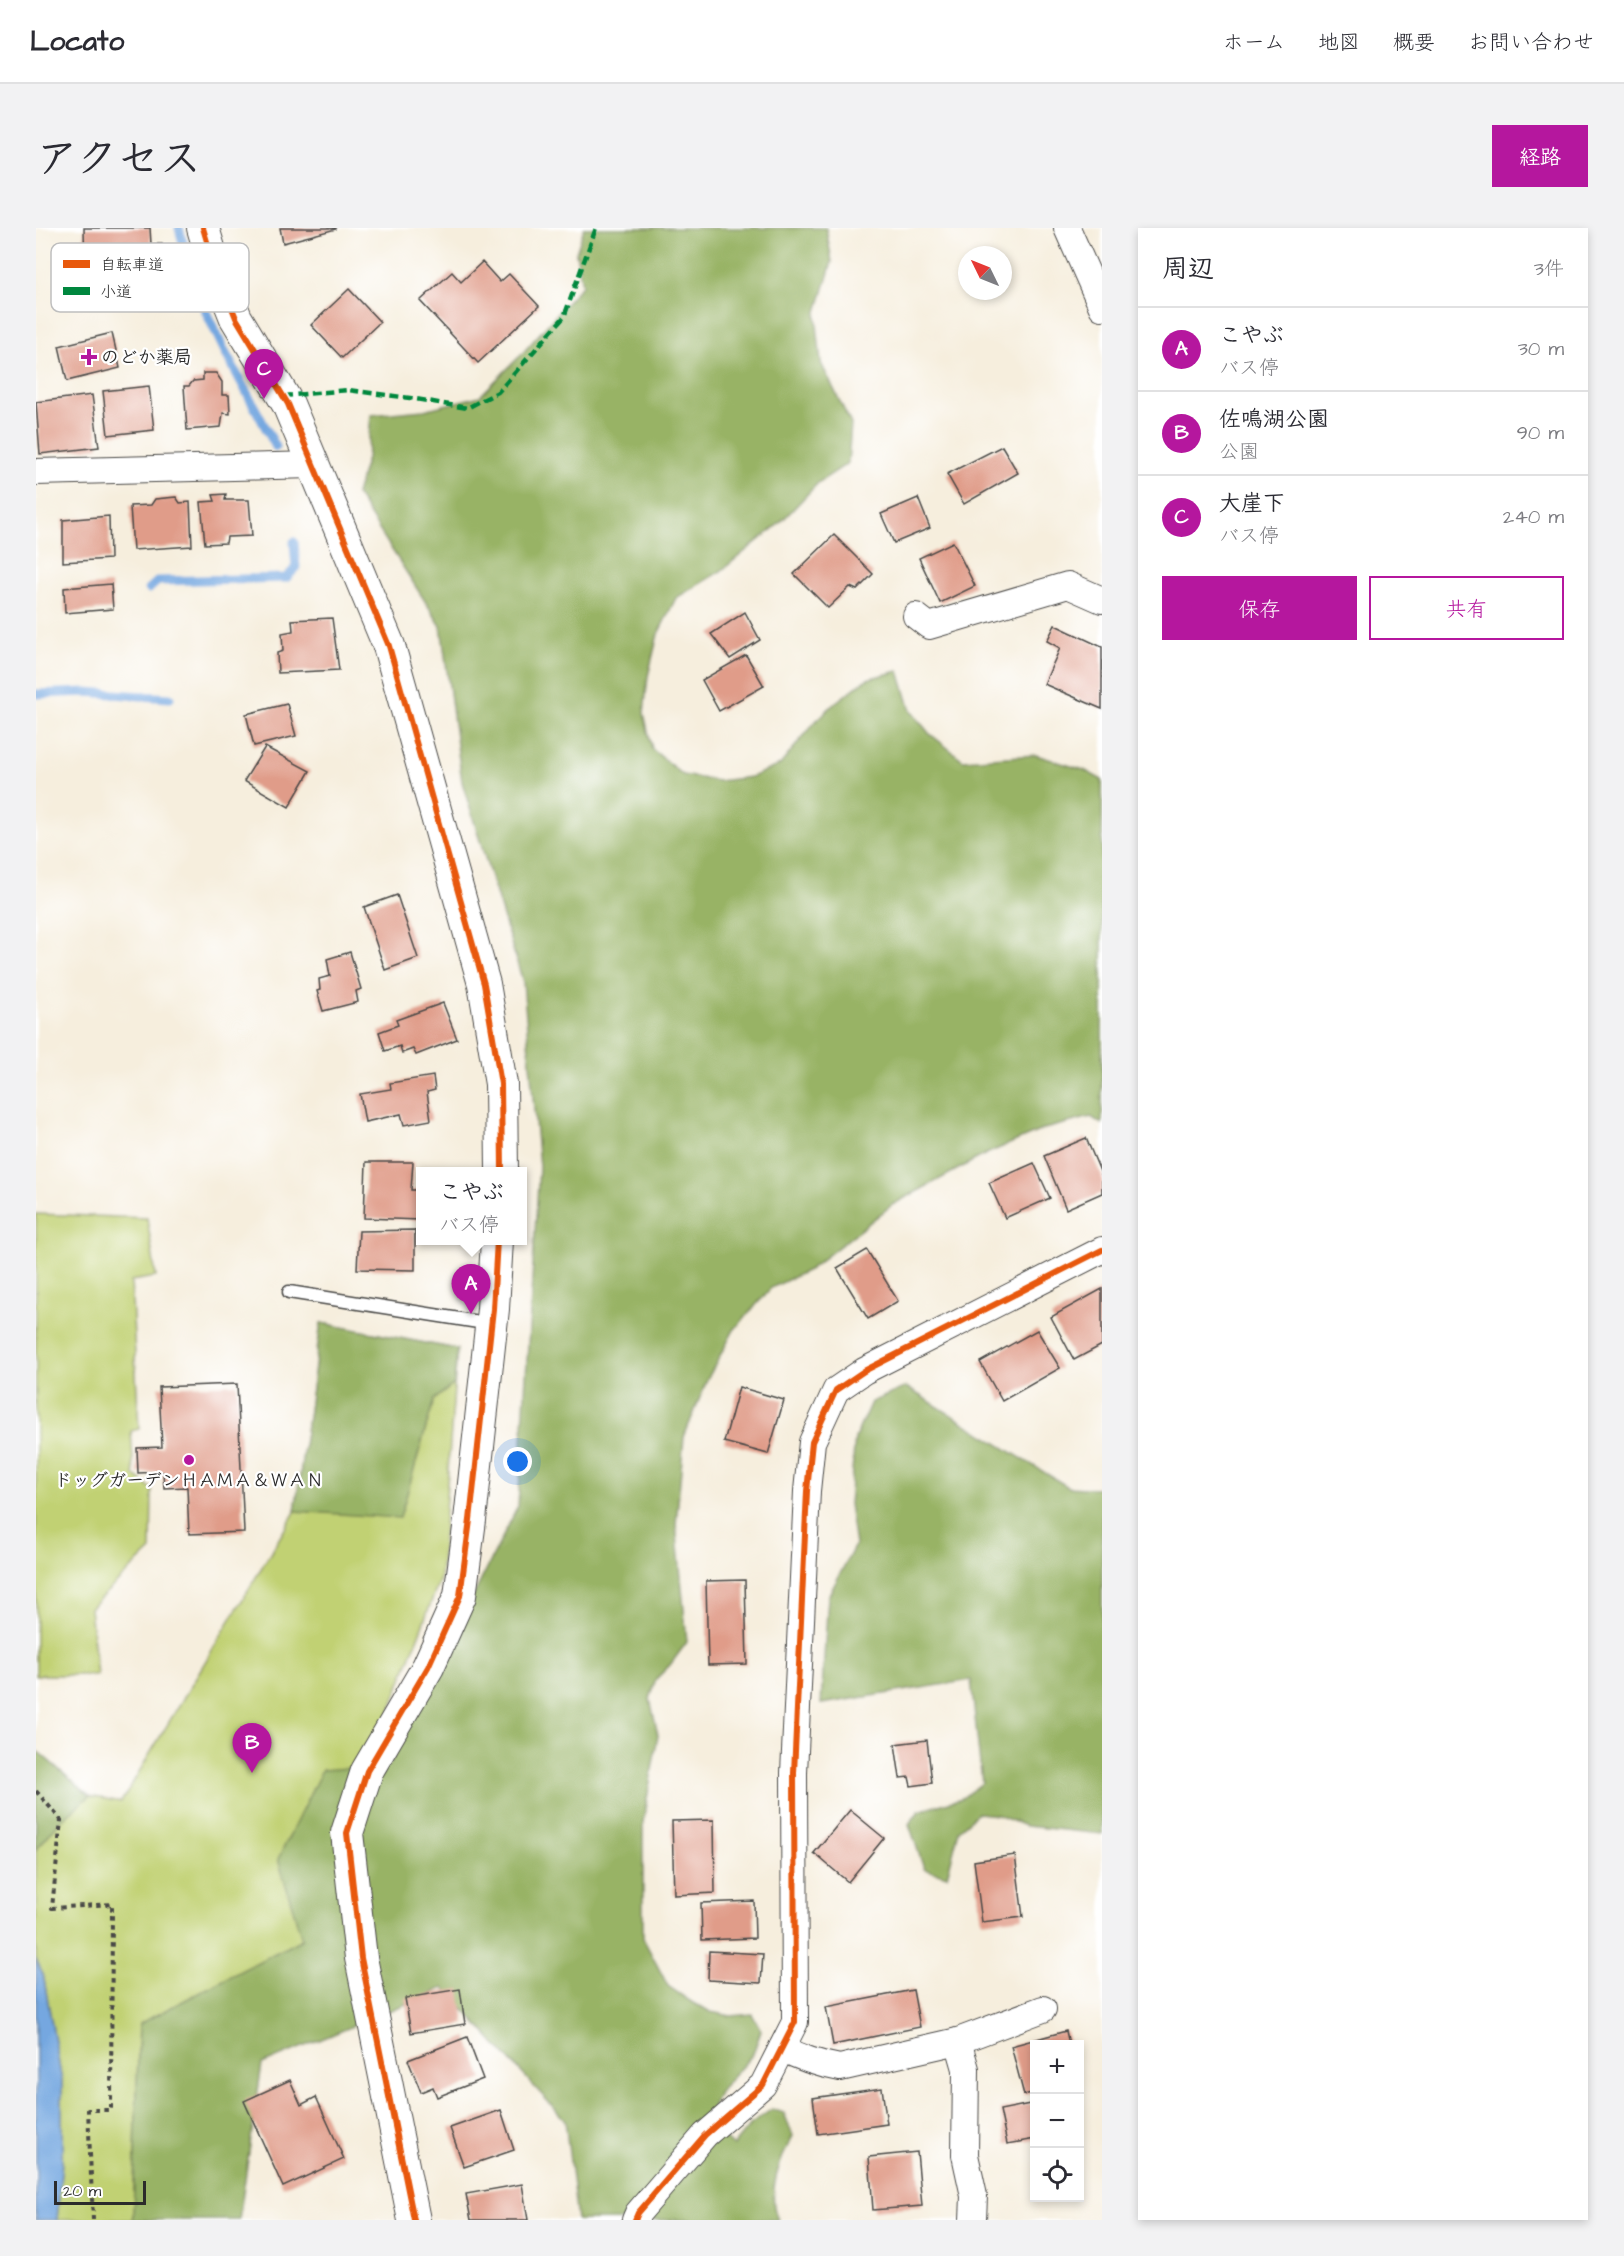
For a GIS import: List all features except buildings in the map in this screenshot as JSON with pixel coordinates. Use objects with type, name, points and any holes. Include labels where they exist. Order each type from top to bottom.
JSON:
[{"type":"street","points":[[203,228],[207,243]]},
{"type":"street","points":[[1067,228],[1102,307]]},
{"type":"street","points":[[234,312],[288,404],[290,465],[337,517],[389,646],[484,984],[501,1084],[502,1167]]},
{"type":"street","points":[[36,472],[290,465]]},
{"type":"street","points":[[916,616],[929,626],[1068,585],[1102,600]]},
{"type":"street","points":[[414,2220],[361,1958],[347,1833],[367,1771],[428,1667],[460,1596],[491,1324],[497,1245]]},
{"type":"street","points":[[635,2220],[638,2213],[705,2135],[763,2085],[795,2022],[794,1773],[807,1491],[812,1442],[836,1390],[864,1371],[1102,1250]]},
{"type":"street","points":[[782,2048],[799,2057],[840,2068],[958,2041],[1043,2008]]},
{"type":"street","points":[[958,2041],[966,2070],[965,2155],[974,2196],[973,2220]]},
{"type":"lane","points":[[289,1292],[491,1324]]},
{"type":"path","points":[[36,1791],[62,1820],[52,1908],[112,1904],[111,2110],[88,2110],[93,2220]]},
{"type":"green space","points":[[584,228],[826,228],[832,262],[816,315],[821,363],[851,424],[848,463],[818,483],[780,523],[721,571],[676,598],[658,634],[648,676],[644,713],[652,749],[683,775],[718,781],[751,777],[780,765],[816,721],[836,702],[867,679],[899,671],[911,711],[929,733],[963,760],[1036,755],[1084,770],[1102,780],[1102,1124],[1091,1117],[1044,1129],[986,1154],[892,1205],[810,1269],[771,1288],[734,1330],[707,1380],[684,1437],[676,1524],[687,1642],[656,1679],[650,1699],[658,1735],[643,1822],[643,1938],[668,1986],[711,2012],[731,2016],[752,2014],[761,2030],[753,2054],[719,2092],[706,2122],[733,2146],[750,2125],[772,2109],[784,2113],[793,2136],[783,2155],[774,2188],[773,2199],[778,2220],[577,2220],[565,2120],[444,1988],[262,2064],[239,2220],[133,2220],[139,2024],[302,1939],[278,1859],[322,1770],[389,1765],[518,1506],[539,1167],[523,982],[462,782],[441,626],[356,494],[367,458],[371,415],[424,410],[480,396],[520,356],[582,285],[576,253]]},
{"type":"green space","points":[[36,1214],[147,1218],[156,1277],[131,1281],[139,1429],[131,1431],[134,1475],[152,1489],[151,1550],[90,1608],[97,1675],[36,1675]]},
{"type":"green space","points":[[321,1323],[457,1349],[440,1579],[303,1939],[139,2024],[133,2220],[57,2220],[62,2161],[62,2081],[43,1974],[36,1959],[36,1750],[90,1796],[121,1802],[295,1512]]},
{"type":"green space","points":[[321,1323],[457,1349],[454,1384],[434,1400],[400,1518],[295,1511]]},
{"type":"green space","points":[[906,1387],[1068,1487],[1102,1489],[1102,1834],[1025,1826],[998,1815],[978,1813],[959,1830],[947,1876],[924,1869],[909,1824],[919,1811],[962,1798],[982,1783],[971,1680],[821,1704],[828,1597],[855,1545],[849,1504],[855,1438],[871,1402]]},
{"type":"green space","points":[[36,1750],[90,1796],[61,1820],[36,1850]]},
{"type":"water","points":[[36,1959],[43,1974],[62,2081],[62,2161],[57,2220],[36,2220]]},
{"type":"waterway","points":[[179,228],[183,243]]},
{"type":"waterway","points":[[206,312],[276,447]]},
{"type":"waterway","points":[[149,589],[158,581],[286,578],[296,568],[294,542]]},
{"type":"waterway","points":[[36,694],[86,692],[170,698]]},
{"type":"marked path","points":[[283,396],[348,390],[467,408],[498,392],[564,317],[596,228]]},
{"type":"cycle path","points":[[203,228],[207,243]]},
{"type":"cycle path","points":[[234,312],[288,404],[389,646],[484,984],[501,1084],[502,1167]]},
{"type":"cycle path","points":[[414,2220],[361,1958],[347,1833],[367,1771],[428,1667],[460,1596],[493,1309],[497,1245]]},
{"type":"cycle path","points":[[635,2220],[638,2213],[705,2135],[763,2085],[795,2022],[794,1773],[807,1491],[812,1442],[836,1390],[864,1371],[1102,1250]]},
{"type":"place","name":"のどか薬局","points":[[89,357]]},
{"type":"place","name":"大崖下","points":[[264,399]]},
{"type":"place","name":"こやぶ","points":[[471,1314]]},
{"type":"place","name":"ドッグガーデンＨＡＭＡ＆ＷＡＮ","points":[[189,1460]]},
{"type":"place","name":"佐鳴湖公園","points":[[252,1773]]}]
